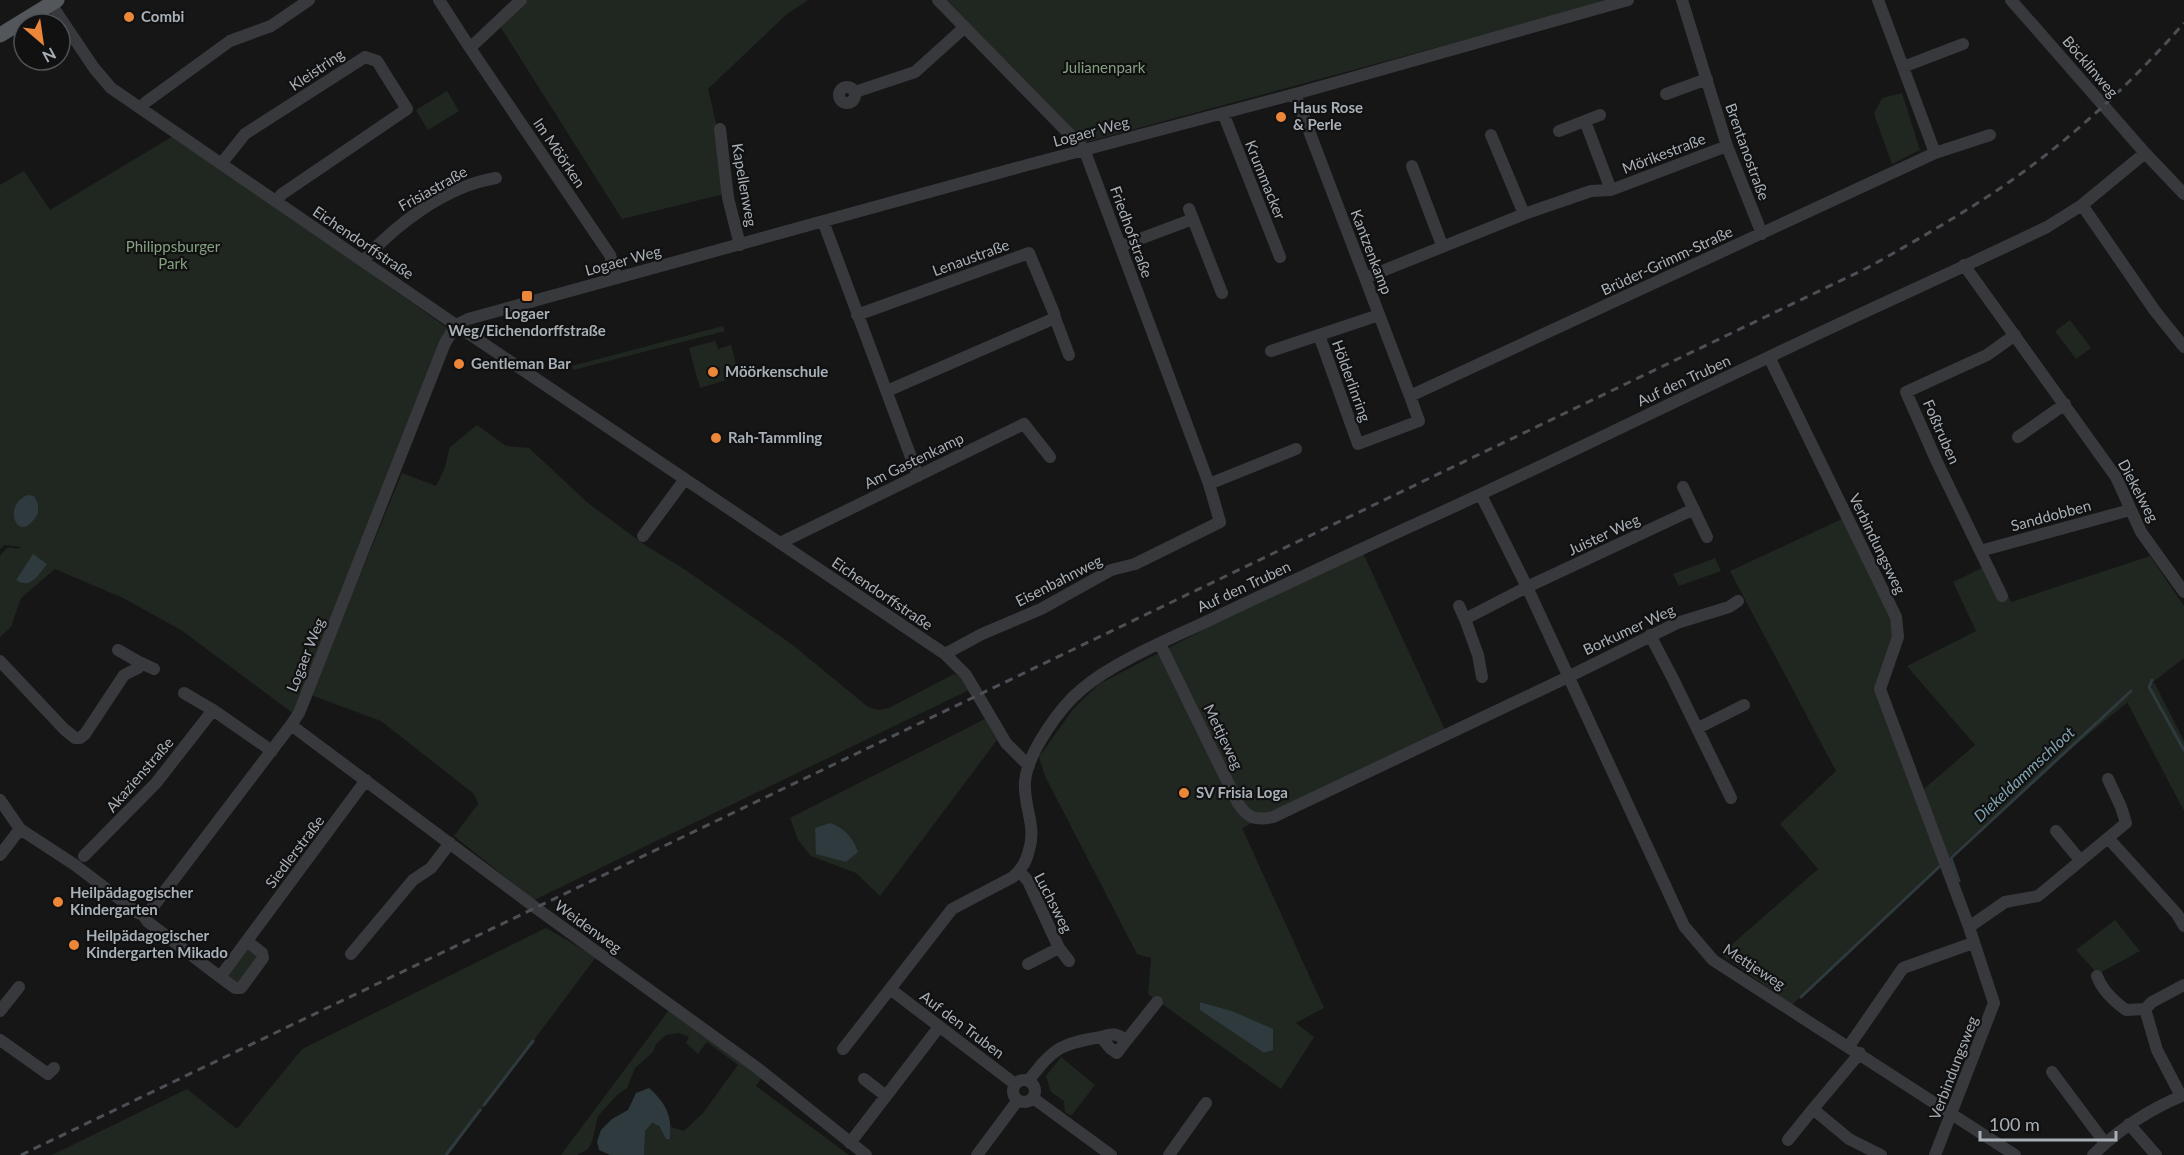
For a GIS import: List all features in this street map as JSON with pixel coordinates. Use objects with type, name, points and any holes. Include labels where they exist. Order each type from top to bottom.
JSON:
[{"type":"main road","points":[[0,35],[53,1]]},
{"type":"street","points":[[141,108],[230,41],[271,26],[309,0]]},
{"type":"street","name":"Im Möörken","points":[[439,0],[610,255],[617,278]]},
{"type":"street","points":[[470,48],[521,0]]},
{"type":"street","name":"Friedhofstraße","points":[[938,0],[1084,149],[1209,483],[1220,522]]},
{"type":"street","name":"Logaer Weg","points":[[143,915],[149,912],[291,725],[308,690],[445,343],[456,325],[482,314],[1084,149],[1295,94],[1628,0]]},
{"type":"street","name":"Brentanostraße","points":[[1682,0],[1727,146],[1762,234]]},
{"type":"street","points":[[1878,0],[1935,153]]},
{"type":"street","name":"Böcklinweg","points":[[2011,0],[2145,153],[2184,194]]},
{"type":"street","name":"Eichendorffstraße","points":[[53,1],[105,82],[456,325],[945,654],[966,675],[1006,743],[1029,766]]},
{"type":"street","points":[[855,92],[915,72],[965,27]]},
{"type":"street","points":[[1903,67],[1963,44]]},
{"type":"street","name":"Kleistring","points":[[221,164],[245,134],[258,125],[282,112],[365,57],[376,61],[407,109],[282,194],[276,201]]},
{"type":"street","points":[[1666,94],[1707,80]]},
{"type":"street","name":"Kantzenkamp","points":[[1295,94],[1419,421]]},
{"type":"street","name":"Krummacker","points":[[1223,113],[1280,257]]},
{"type":"street","points":[[1559,131],[1600,115]]},
{"type":"street","name":"Mörikestraße","points":[[1585,120],[1611,190]]},
{"type":"street","name":"Kapellenweg","points":[[720,129],[728,198],[740,245]]},
{"type":"street","points":[[1491,135],[1524,214]]},
{"type":"street","name":"Brüder-Grimm-Straße","points":[[1410,396],[1935,153],[1990,135]]},
{"type":"street","name":"Mörikestraße","points":[[1365,278],[1442,245],[1524,214],[1591,191],[1611,190],[1727,146]]},
{"type":"street","points":[[1769,357],[2047,226],[2082,205],[2145,153]]},
{"type":"street","points":[[1412,166],[1442,245]]},
{"type":"street","name":"Frisiastraße","points":[[363,261],[380,242],[406,220],[479,181],[496,178]]},
{"type":"street","points":[[2082,205],[2184,347]]},
{"type":"street","points":[[1121,246],[1191,214],[1222,293]]},
{"type":"street","points":[[823,222],[918,476]]},
{"type":"street","name":"Lenaustraße","points":[[857,315],[1029,253],[1068,355]]},
{"type":"street","name":"Diekelweg","points":[[1964,265],[2116,477],[2141,532],[2184,592]]},
{"type":"street","name":"Hölderlinring","points":[[1271,351],[1379,315]]},
{"type":"street","points":[[887,391],[1055,318]]},
{"type":"street","name":"Hölderlinring","points":[[1319,335],[1358,444],[1419,421]]},
{"type":"street","name":"Foßtruben","points":[[2002,596],[1906,392],[1987,355],[2015,335]]},
{"type":"street","name":"Auf den Truben","points":[[1020,872],[1033,839],[1025,787],[1029,766],[1050,727],[1075,695],[1103,674],[1302,576],[1481,495],[1769,357]]},
{"type":"street","name":"Verbindungsweg","points":[[1769,357],[1896,617],[1898,637],[1880,689],[1884,705],[1969,927],[1994,1003],[1935,1155]]},
{"type":"street","points":[[2018,437],[2065,404]]},
{"type":"street","name":"Am Gastenkamp","points":[[780,543],[1024,424],[1050,457]]},
{"type":"street","points":[[1209,483],[1296,449]]},
{"type":"street","points":[[643,536],[685,479]]},
{"type":"street","points":[[1683,487],[1707,537]]},
{"type":"street","name":"Mettjeweg","points":[[1481,495],[1527,587],[1684,927],[1713,960],[2015,1155]]},
{"type":"street","name":"Juister Weg","points":[[1465,619],[1527,587],[1694,509]]},
{"type":"street","name":"Sanddobben","points":[[1980,550],[2130,510]]},
{"type":"street","name":"Eisenbahnweg","points":[[945,654],[982,634],[1041,609],[1111,570],[1135,564],[1220,522]]},
{"type":"street","name":"Borkumer Weg","points":[[1568,677],[1650,635],[1677,623],[1729,607],[1738,601]]},
{"type":"street","points":[[1459,606],[1478,655],[1482,677]]},
{"type":"street","points":[[1650,635],[1731,798]]},
{"type":"street","name":"Mettjeweg","points":[[1160,644],[1243,812],[1250,818],[1262,820],[1273,817],[1568,677]]},
{"type":"street","points":[[0,661],[75,738],[80,738],[85,734],[124,675],[122,661],[128,656],[154,669]]},
{"type":"street","points":[[184,693],[272,751]]},
{"type":"street","points":[[1698,728],[1744,705]]},
{"type":"street","name":"Akazienstraße","points":[[84,856],[156,783],[213,710]]},
{"type":"street","name":"Weidenweg","points":[[291,725],[756,1067],[866,1155]]},
{"type":"street","points":[[1969,927],[2005,902],[2038,896],[2126,824],[2108,779]]},
{"type":"street","name":"Siedlerstraße","points":[[220,977],[366,780]]},
{"type":"street","points":[[0,800],[20,829],[75,864],[235,988],[241,988],[263,958],[262,952],[247,941]]},
{"type":"street","points":[[0,855],[20,829]]},
{"type":"street","points":[[2056,831],[2080,860]]},
{"type":"street","points":[[2108,838],[2177,914],[2184,926]]},
{"type":"street","points":[[351,954],[413,880],[431,868],[450,843]]},
{"type":"street","points":[[843,1049],[952,909],[1020,872]]},
{"type":"street","name":"Luchsweg","points":[[1020,872],[1028,881],[1059,948],[1069,961]]},
{"type":"street","points":[[1849,1046],[1903,968],[1973,944]]},
{"type":"street","name":"Luchsweg","points":[[1028,964],[1059,948]]},
{"type":"street","points":[[2097,976],[2118,1004],[2126,1010],[2145,1009],[2152,1002],[2184,985]]},
{"type":"street","points":[[0,1011],[19,987]]},
{"type":"street","name":"Auf den Truben","points":[[890,989],[1015,1084]]},
{"type":"street","points":[[1029,1080],[1035,1088],[1033,1098],[1026,1102],[1018,1100],[1013,1093],[1015,1084],[1022,1080],[1029,1080],[1056,1050],[1101,1037],[1117,1053],[1156,1002]]},
{"type":"street","points":[[2093,1155],[2129,1124],[2154,1109],[2183,1096],[2157,1050],[2145,1009]]},
{"type":"street","points":[[850,1143],[939,1027]]},
{"type":"street","points":[[0,1040],[48,1074],[54,1068]]},
{"type":"street","points":[[1788,1140],[1860,1053]]},
{"type":"street","points":[[2052,1072],[2105,1143]]},
{"type":"street","points":[[864,1079],[886,1096]]},
{"type":"street","points":[[1033,1098],[1111,1155]]},
{"type":"street","points":[[977,1155],[1018,1100]]},
{"type":"street","points":[[1170,1155],[1206,1103]]},
{"type":"street","points":[[1813,1109],[1849,1139],[1881,1155]]},
{"type":"street","points":[[2129,1124],[2156,1155]]},
{"type":"green space","points":[[523,0],[808,0],[787,14],[708,89],[717,127],[724,194],[622,219],[498,23]]},
{"type":"green space","name":"Julianenpark","points":[[943,0],[1612,0],[1083,143]]},
{"type":"green space","points":[[447,91],[459,111],[428,130],[416,110]]},
{"type":"green space","points":[[1902,93],[1920,150],[1892,164],[1874,114],[1882,98]]},
{"type":"green space","name":"Philippsburger Park","points":[[175,135],[449,329],[294,714],[181,630],[123,598],[55,569],[21,598],[11,627],[0,637],[0,556],[8,548],[22,547],[4,545],[0,549],[0,185],[24,171],[50,210]],"holes":[[[33,555],[47,564],[33,581],[23,584],[16,580]]]},
{"type":"green space","points":[[2070,320],[2091,348],[2076,359],[2055,331]]},
{"type":"green space","points":[[723,326],[725,331],[573,370],[572,366]]},
{"type":"green space","points":[[715,341],[718,349],[731,345],[736,365],[723,369],[726,380],[700,388],[689,348]]},
{"type":"green space","points":[[477,425],[506,446],[529,448],[588,503],[645,545],[687,571],[794,646],[868,707],[879,710],[889,708],[954,674],[960,677],[969,690],[534,900],[454,836],[478,804],[474,794],[381,721],[311,695],[402,473],[436,486],[444,470],[450,447]]},
{"type":"green space","points":[[1846,517],[1896,617],[1898,637],[1880,690],[1918,794],[1975,745],[1907,666],[1976,631],[1953,582],[1992,563],[2011,602],[2150,556],[2184,606],[2184,658],[2132,698],[2032,782],[1792,1005],[1721,954],[1818,869],[1780,824],[1836,771],[1730,571]]},
{"type":"green space","name":"SV Frisia Loga","points":[[1362,551],[1445,730],[1242,828],[1324,1008],[1296,1023],[1314,1037],[1281,1089],[1148,994],[1151,958],[1137,954],[1045,776],[1039,757],[1074,708],[1099,684],[1280,590]],"holes":[[[1200,1002],[1232,1011],[1273,1050],[1264,1053],[1200,1010]]]},
{"type":"green space","points":[[1715,558],[1721,571],[1679,586],[1673,574]]},
{"type":"green space","points":[[2154,682],[2184,741],[2184,811],[2127,702]]},
{"type":"green space","points":[[985,719],[997,740],[880,896],[856,873],[811,856],[798,840],[790,818]],"holes":[[[815,828],[846,861],[817,854]]]},
{"type":"green space","points":[[2115,920],[2140,951],[2098,974],[2076,950]]},
{"type":"green space","points":[[546,928],[596,957],[448,1155],[52,1155],[187,1089],[237,1129],[302,1049]]},
{"type":"green space","points":[[246,948],[250,948],[259,956],[239,983],[233,983],[227,975]]},
{"type":"green space","points":[[672,1006],[764,1074],[756,1086],[849,1155],[644,1155],[644,1133],[650,1124],[657,1124],[666,1138],[671,1138],[671,1127],[684,1131],[703,1113],[738,1065],[707,1042],[698,1054],[686,1043],[689,1037],[679,1033],[666,1035],[656,1044],[653,1052],[635,1068],[627,1088],[617,1095],[598,1116],[588,1149],[577,1155],[561,1155]]},
{"type":"green space","points":[[1061,1057],[1095,1085],[1071,1116],[1065,1112],[1064,1101],[1051,1092],[1046,1076]]},
{"type":"shaded area","points":[[28,495],[34,496],[38,504],[38,513],[31,523],[24,527],[19,526],[15,521],[15,507]]},
{"type":"shaded area","points":[[33,554],[47,564],[34,580],[26,584],[21,583],[16,580]]},
{"type":"shaded area","points":[[830,823],[844,831],[856,847],[858,852],[846,862],[816,854],[815,828]]},
{"type":"shaded area","points":[[1200,1002],[1232,1011],[1273,1029],[1273,1050],[1264,1053],[1200,1010]]},
{"type":"shaded area","points":[[649,1088],[667,1110],[671,1131],[670,1139],[666,1139],[659,1126],[652,1123],[645,1131],[644,1155],[610,1155],[599,1150],[597,1142],[601,1130],[612,1119],[628,1110],[636,1093]]},
{"type":"waterway","name":"Diekeldammschloot","points":[[2152,680],[2149,687],[2184,750]]},
{"type":"waterway","name":"Diekeldammschloot","points":[[1959,881],[1951,858],[2131,691]]},
{"type":"waterway","points":[[1801,997],[1939,867]]},
{"type":"waterway","points":[[484,1105],[533,1041]]},
{"type":"waterway","points":[[446,1155],[480,1110]]},
{"type":"railway","points":[[21,1155],[1867,268],[1978,203],[2045,156],[2118,93],[2184,23]]},
{"type":"place","name":"Combi","points":[[129,17]]},
{"type":"place","name":"Haus Rose & Perle","points":[[1281,117]]},
{"type":"place","name":"Logaer Weg/Eichendorffstraße","points":[[527,296]]},
{"type":"place","name":"Gentleman Bar","points":[[459,364]]},
{"type":"place","name":"Möörkenschule","points":[[713,372]]},
{"type":"place","name":"Rah-Tammling","points":[[716,438]]},
{"type":"place","name":"SV Frisia Loga","points":[[1184,793]]},
{"type":"place","name":"Heilpädagogischer Kindergarten","points":[[58,902]]},
{"type":"place","name":"Heilpädagogischer Kindergarten Mikado","points":[[74,945]]}]
